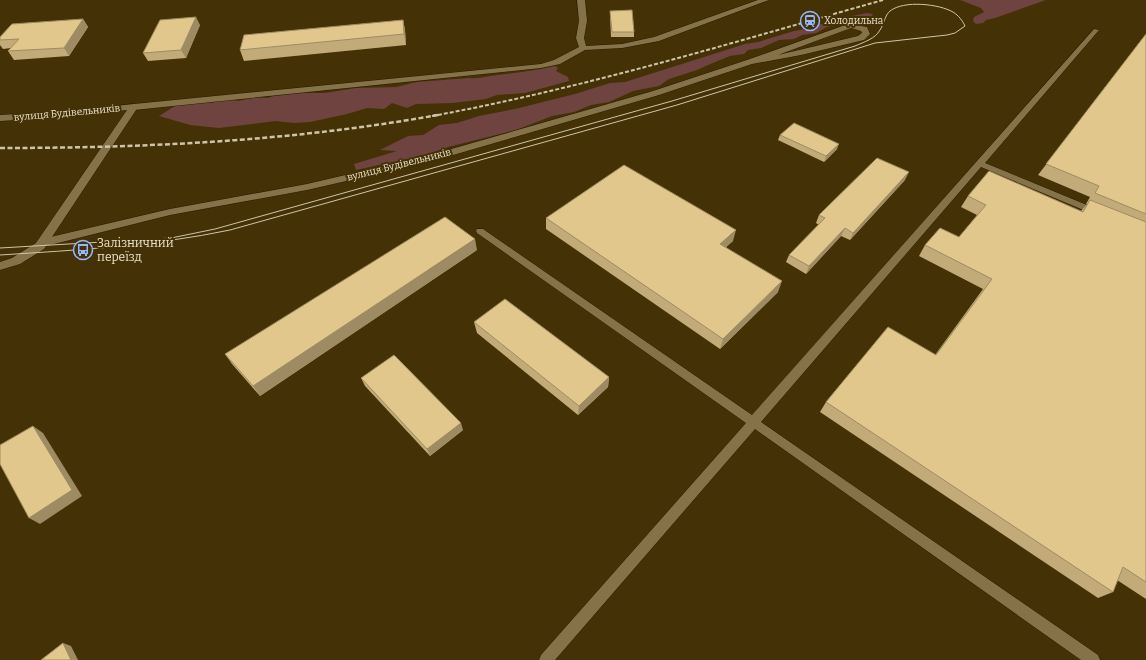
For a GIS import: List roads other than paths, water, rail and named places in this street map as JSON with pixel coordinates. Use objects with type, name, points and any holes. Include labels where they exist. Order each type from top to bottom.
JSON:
[{"type":"street","points":[[581,0],[583,21],[580,38],[583,48]]},
{"type":"street","name":"вулиця Будівельників","points":[[0,118],[68,114],[521,70],[557,62],[583,48],[622,46],[656,39],[765,0]]},
{"type":"street","name":"вулиця Будівельників","points":[[42,243],[170,212],[307,187],[429,159],[656,93],[750,62],[851,26],[864,29],[866,34],[861,38],[815,50],[750,62]]},
{"type":"street","name":"вулиця Будівельників","points":[[0,266],[26,256],[42,243],[134,107]]},
{"type":"lane","points":[[546,660],[1096,30]]},
{"type":"lane","points":[[980,163],[1103,215]]},
{"type":"lane","points":[[480,232],[1093,660]]},
{"type":"tram line","points":[[0,248],[171,238],[215,229],[672,101],[855,46],[875,36],[881,28],[888,13],[904,5],[922,4],[947,9],[957,15],[965,26],[955,33],[947,35],[875,43],[677,105],[230,230],[144,244],[0,255]]},
{"type":"railway","points":[[432,116],[489,105],[603,78],[883,0]]},
{"type":"railway","points":[[432,116],[438,115]]},
{"type":"railway","points":[[0,148],[55,148],[220,141],[329,131],[432,116]]},
{"type":"place","name":"Холодильна","points":[[810,21]]},
{"type":"place","name":"Залізничний переїзд","points":[[83,250]]}]
